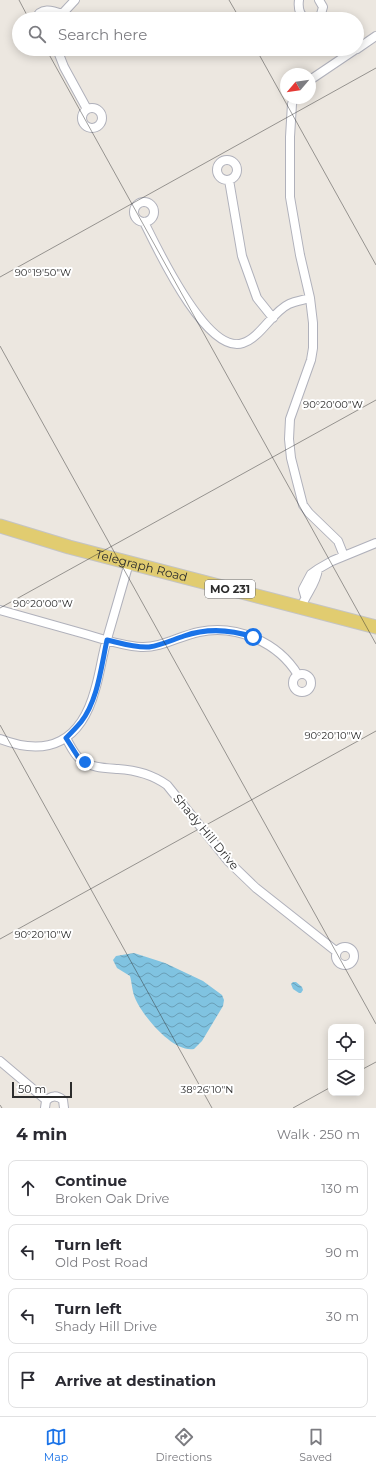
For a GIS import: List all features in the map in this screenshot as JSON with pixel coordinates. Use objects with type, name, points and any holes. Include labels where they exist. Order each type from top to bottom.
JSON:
[{"type":"main road","name":"Telegraph Road","points":[[0,526],[39,539],[129,563],[303,602],[376,627]]},
{"type":"street","points":[[64,12],[75,0]]},
{"type":"street","points":[[299,0],[300,12]]},
{"type":"street","points":[[319,0],[322,7],[321,12]]},
{"type":"street","points":[[41,12],[48,10],[52,12]]},
{"type":"street","points":[[364,44],[376,36]]},
{"type":"street","points":[[60,56],[64,67],[87,109]]},
{"type":"street","points":[[316,76],[346,56]]},
{"type":"street","points":[[292,104],[290,136],[290,197],[310,298],[313,323],[313,348],[311,360],[290,419],[288,439],[291,458],[303,505],[338,541],[344,556]]},
{"type":"street","points":[[229,180],[242,256],[257,298],[273,318]]},
{"type":"street","points":[[144,222],[185,297],[201,321],[216,335],[232,343],[244,343],[288,304],[310,298]]},
{"type":"street","points":[[303,602],[311,591],[317,577],[318,569],[344,556],[376,543]]},
{"type":"street","points":[[0,739],[16,745],[36,747],[49,745],[66,738],[81,722],[95,691],[107,640],[129,563]]},
{"type":"street","points":[[0,610],[133,646],[149,647],[165,644],[200,632],[218,630],[230,631],[253,637],[265,643],[292,664],[298,675]]},
{"type":"street","name":"Shady Hill Drive","points":[[66,738],[78,757],[85,762],[101,768],[119,769],[148,774],[163,782],[188,810],[229,862],[256,888],[337,952]]},
{"type":"street","points":[[0,1061],[46,1104],[51,1096],[57,1096],[63,1100],[64,1108]]},
{"type":"water","points":[[134,953],[165,963],[203,981],[222,995],[224,1000],[223,1006],[202,1041],[194,1049],[186,1049],[168,1039],[144,1014],[134,995],[130,976],[117,968],[113,960],[116,956]]},
{"type":"water","points":[[296,982],[302,987],[303,990],[301,993],[293,989],[291,984]]},
{"type":"route","points":[[85,762],[78,757],[66,738],[81,722],[89,707],[95,691],[107,640],[133,646],[149,647],[165,644],[183,636],[218,630],[241,633],[253,637]]}]
